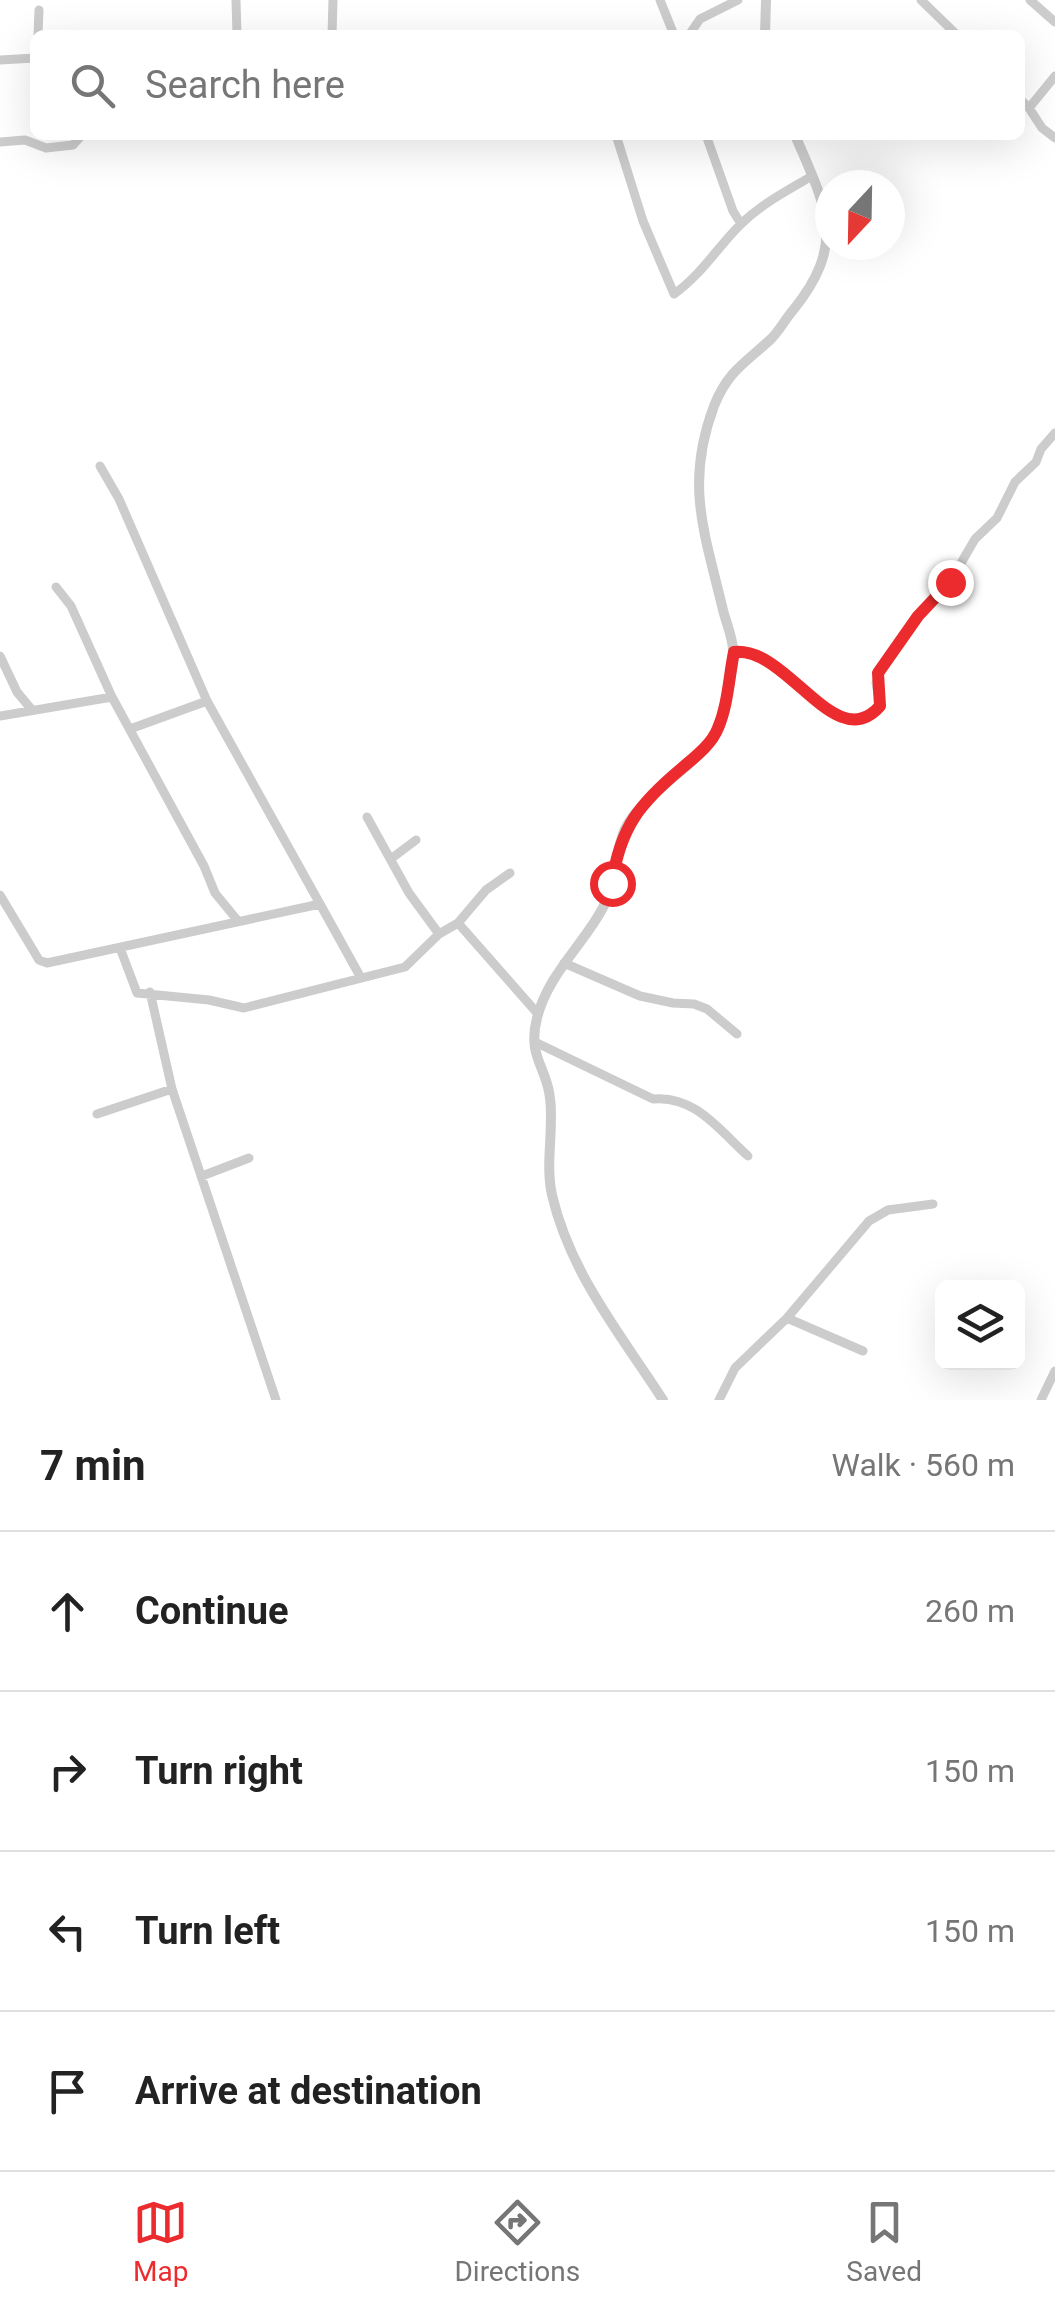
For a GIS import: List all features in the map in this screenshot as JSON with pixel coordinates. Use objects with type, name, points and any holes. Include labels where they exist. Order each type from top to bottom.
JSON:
[{"type":"street","points":[[236,0],[236,30]]},
{"type":"street","points":[[332,30],[333,0]]},
{"type":"street","points":[[660,0],[672,30]]},
{"type":"street","points":[[692,30],[700,19],[738,0]]},
{"type":"street","points":[[766,0],[766,30]]},
{"type":"street","points":[[921,0],[952,30]]},
{"type":"street","points":[[1030,0],[1055,22]]},
{"type":"street","points":[[38,30],[39,10]]},
{"type":"street","points":[[0,60],[30,58]]},
{"type":"street","points":[[1029,108],[1055,76]]},
{"type":"street","points":[[1025,104],[1042,128],[1055,138]]},
{"type":"street","points":[[0,142],[25,140],[46,148],[73,145],[78,140]]},
{"type":"street","points":[[618,140],[643,221],[674,294],[692,281],[741,224],[771,200],[812,176]]},
{"type":"street","points":[[708,140],[741,224]]},
{"type":"street","points":[[663,1400],[582,1277],[565,1236],[552,1195],[548,1155],[550,1094],[534,1053],[535,1042],[538,1014],[547,989],[610,894],[620,844],[631,820],[655,790],[697,755],[719,727],[734,652],[703,528],[697,470],[710,418],[725,380],[774,336],[817,277],[828,244],[828,227],[797,140]]},
{"type":"street","points":[[734,652],[747,650],[770,660],[837,716],[851,719],[876,711],[880,706],[876,682],[881,668],[918,616],[950,582],[975,539],[998,518],[1015,482],[1036,462],[1055,433]]},
{"type":"street","points":[[100,466],[119,500],[208,701],[361,978]]},
{"type":"street","points":[[56,588],[72,606],[112,697],[215,893],[238,921]]},
{"type":"street","points":[[0,656],[32,710]]},
{"type":"street","points":[[0,716],[112,697]]},
{"type":"street","points":[[130,728],[208,701]]},
{"type":"street","points":[[368,817],[409,893],[440,934]]},
{"type":"street","points":[[392,858],[416,840]]},
{"type":"street","points":[[120,948],[138,992],[244,1008],[405,967],[440,934],[458,923],[486,890],[510,873]]},
{"type":"street","points":[[0,894],[39,960],[47,963],[320,904]]},
{"type":"street","points":[[458,923],[538,1014]]},
{"type":"street","points":[[564,963],[640,996],[707,1009],[736,1034]]},
{"type":"street","points":[[150,992],[172,1089],[276,1400]]},
{"type":"street","points":[[535,1042],[653,1099],[673,1097],[688,1103],[748,1156]]},
{"type":"street","points":[[97,1114],[172,1089]]},
{"type":"street","points":[[202,1176],[249,1158]]},
{"type":"street","points":[[719,1400],[735,1368],[786,1318],[870,1221],[888,1210],[933,1204]]},
{"type":"street","points":[[786,1318],[863,1351]]},
{"type":"street","points":[[1041,1400],[1055,1371]]},
{"type":"route","points":[[612,883],[620,844],[631,820],[655,790],[697,755],[719,727],[734,652],[747,650],[770,660],[837,716],[851,719],[871,714],[880,706],[876,691],[878,673],[918,616],[950,582]]}]
